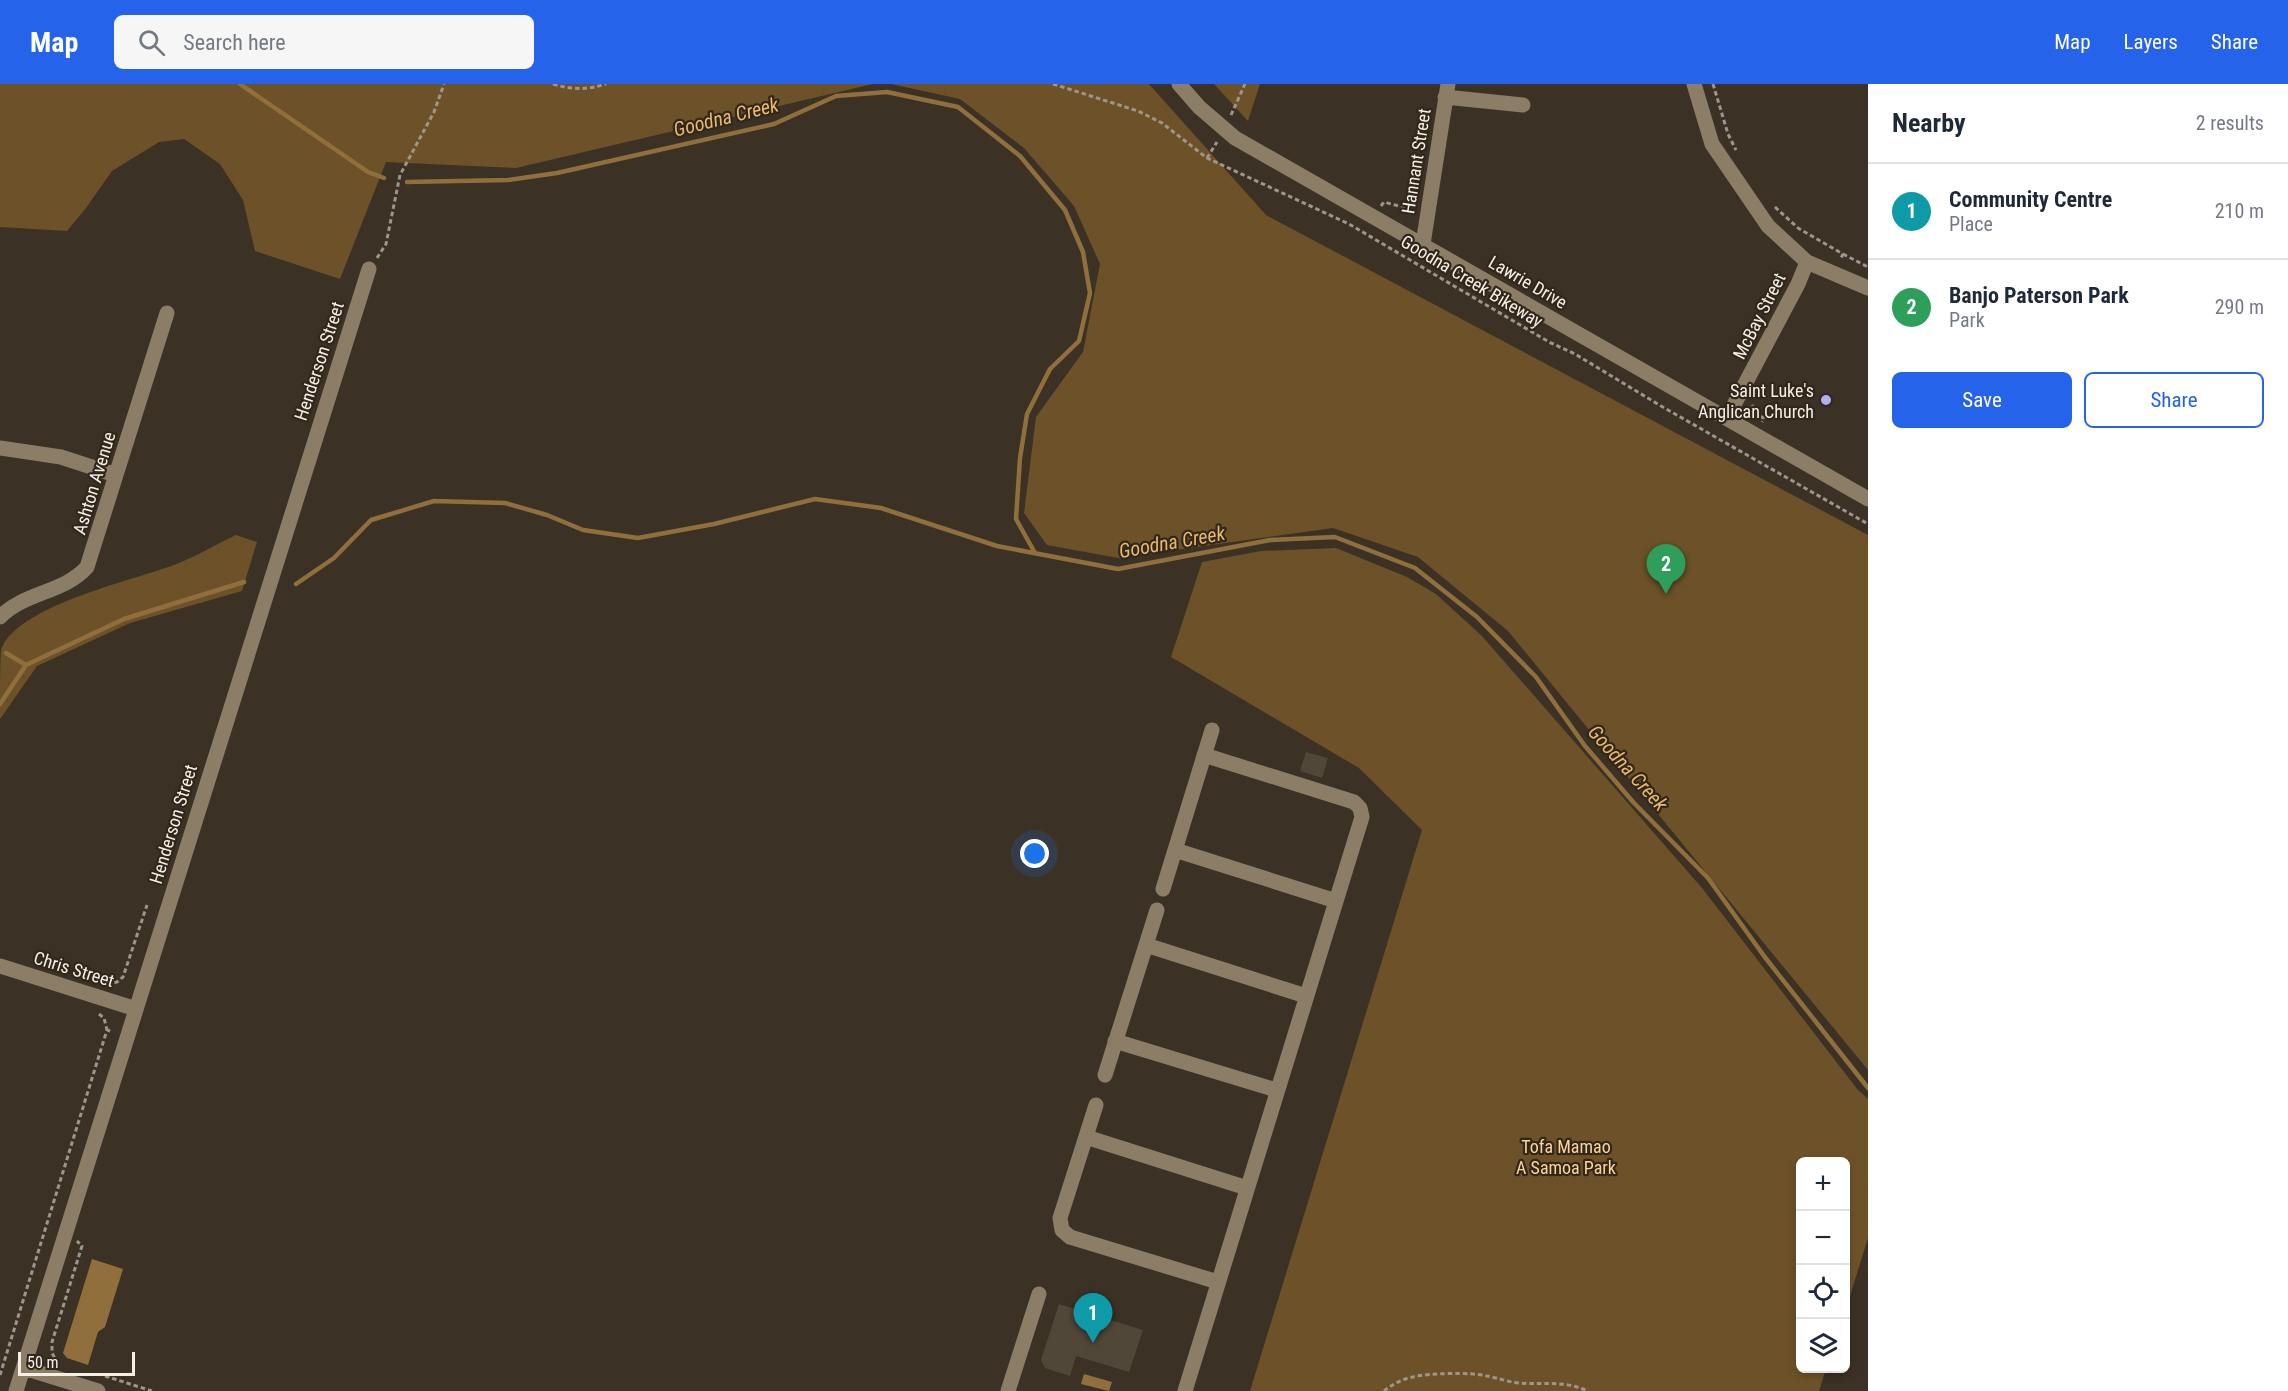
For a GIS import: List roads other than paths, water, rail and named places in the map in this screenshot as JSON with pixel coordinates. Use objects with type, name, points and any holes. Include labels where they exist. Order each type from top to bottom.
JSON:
[{"type":"street","name":"Lawrie Drive","points":[[1179,84],[1199,107],[1234,138],[1868,499]]},
{"type":"street","points":[[1695,84],[1712,144],[1768,226],[1807,262],[1868,288]]},
{"type":"street","points":[[1447,91],[1523,105]]},
{"type":"street","name":"Hannant Street","points":[[1423,244],[1447,91]]},
{"type":"street","name":"McBay Street","points":[[1726,418],[1798,284],[1807,262]]},
{"type":"street","name":"Henderson Street","points":[[16,1391],[369,269]]},
{"type":"street","name":"Ashton Avenue","points":[[0,617],[12,606],[75,579],[87,567],[167,313]]},
{"type":"street","points":[[0,448],[61,458],[116,476]]},
{"type":"street","points":[[1163,889],[1212,730]]},
{"type":"street","points":[[1185,1391],[1362,817],[1358,804],[1204,755]]},
{"type":"street","points":[[1175,850],[1336,901]]},
{"type":"street","points":[[1105,1075],[1157,910]]},
{"type":"street","points":[[1146,945],[1306,996]]},
{"type":"street","name":"Chris Street","points":[[0,966],[135,1008]]},
{"type":"street","points":[[1115,1041],[1276,1090]]},
{"type":"street","points":[[1096,1106],[1060,1218],[1062,1230],[1070,1237],[1218,1282]]},
{"type":"street","points":[[1086,1137],[1247,1188]]},
{"type":"street","points":[[1008,1391],[1039,1294]]},
{"type":"street","points":[[24,1368],[98,1391]]},
{"type":"waterway","name":"Goodna Creek","points":[[240,84],[368,172],[384,178]]},
{"type":"waterway","name":"Goodna Creek","points":[[407,182],[508,180],[557,173],[774,124],[836,96],[887,92],[958,107],[1020,156],[1065,210],[1083,252],[1090,293],[1079,341],[1050,369],[1027,414],[1020,458],[1016,519],[1035,553]]},
{"type":"waterway","name":"Goodna Creek","points":[[296,584],[334,558],[371,520],[434,501],[505,503],[547,515],[583,530],[638,538],[714,524],[815,499],[881,508],[997,546],[1118,569],[1270,540],[1335,537],[1415,568],[1477,617],[1536,677],[1585,746],[1634,803],[1708,878],[1764,956],[1868,1088]]},
{"type":"waterway","points":[[0,704],[26,665],[124,619],[244,582]]},
{"type":"waterway","points":[[6,653],[26,665]]},
{"type":"place","name":"Saint Luke's Anglican Church","points":[[1826,400]]},
{"type":"place","name":"Banjo Paterson Park","points":[[1666,594]]},
{"type":"place","name":"Community Centre","points":[[1093,1343]]},
{"type":"park label","name":"Tofa Mamao A Samoa Park","points":[[1566,1156]]}]
